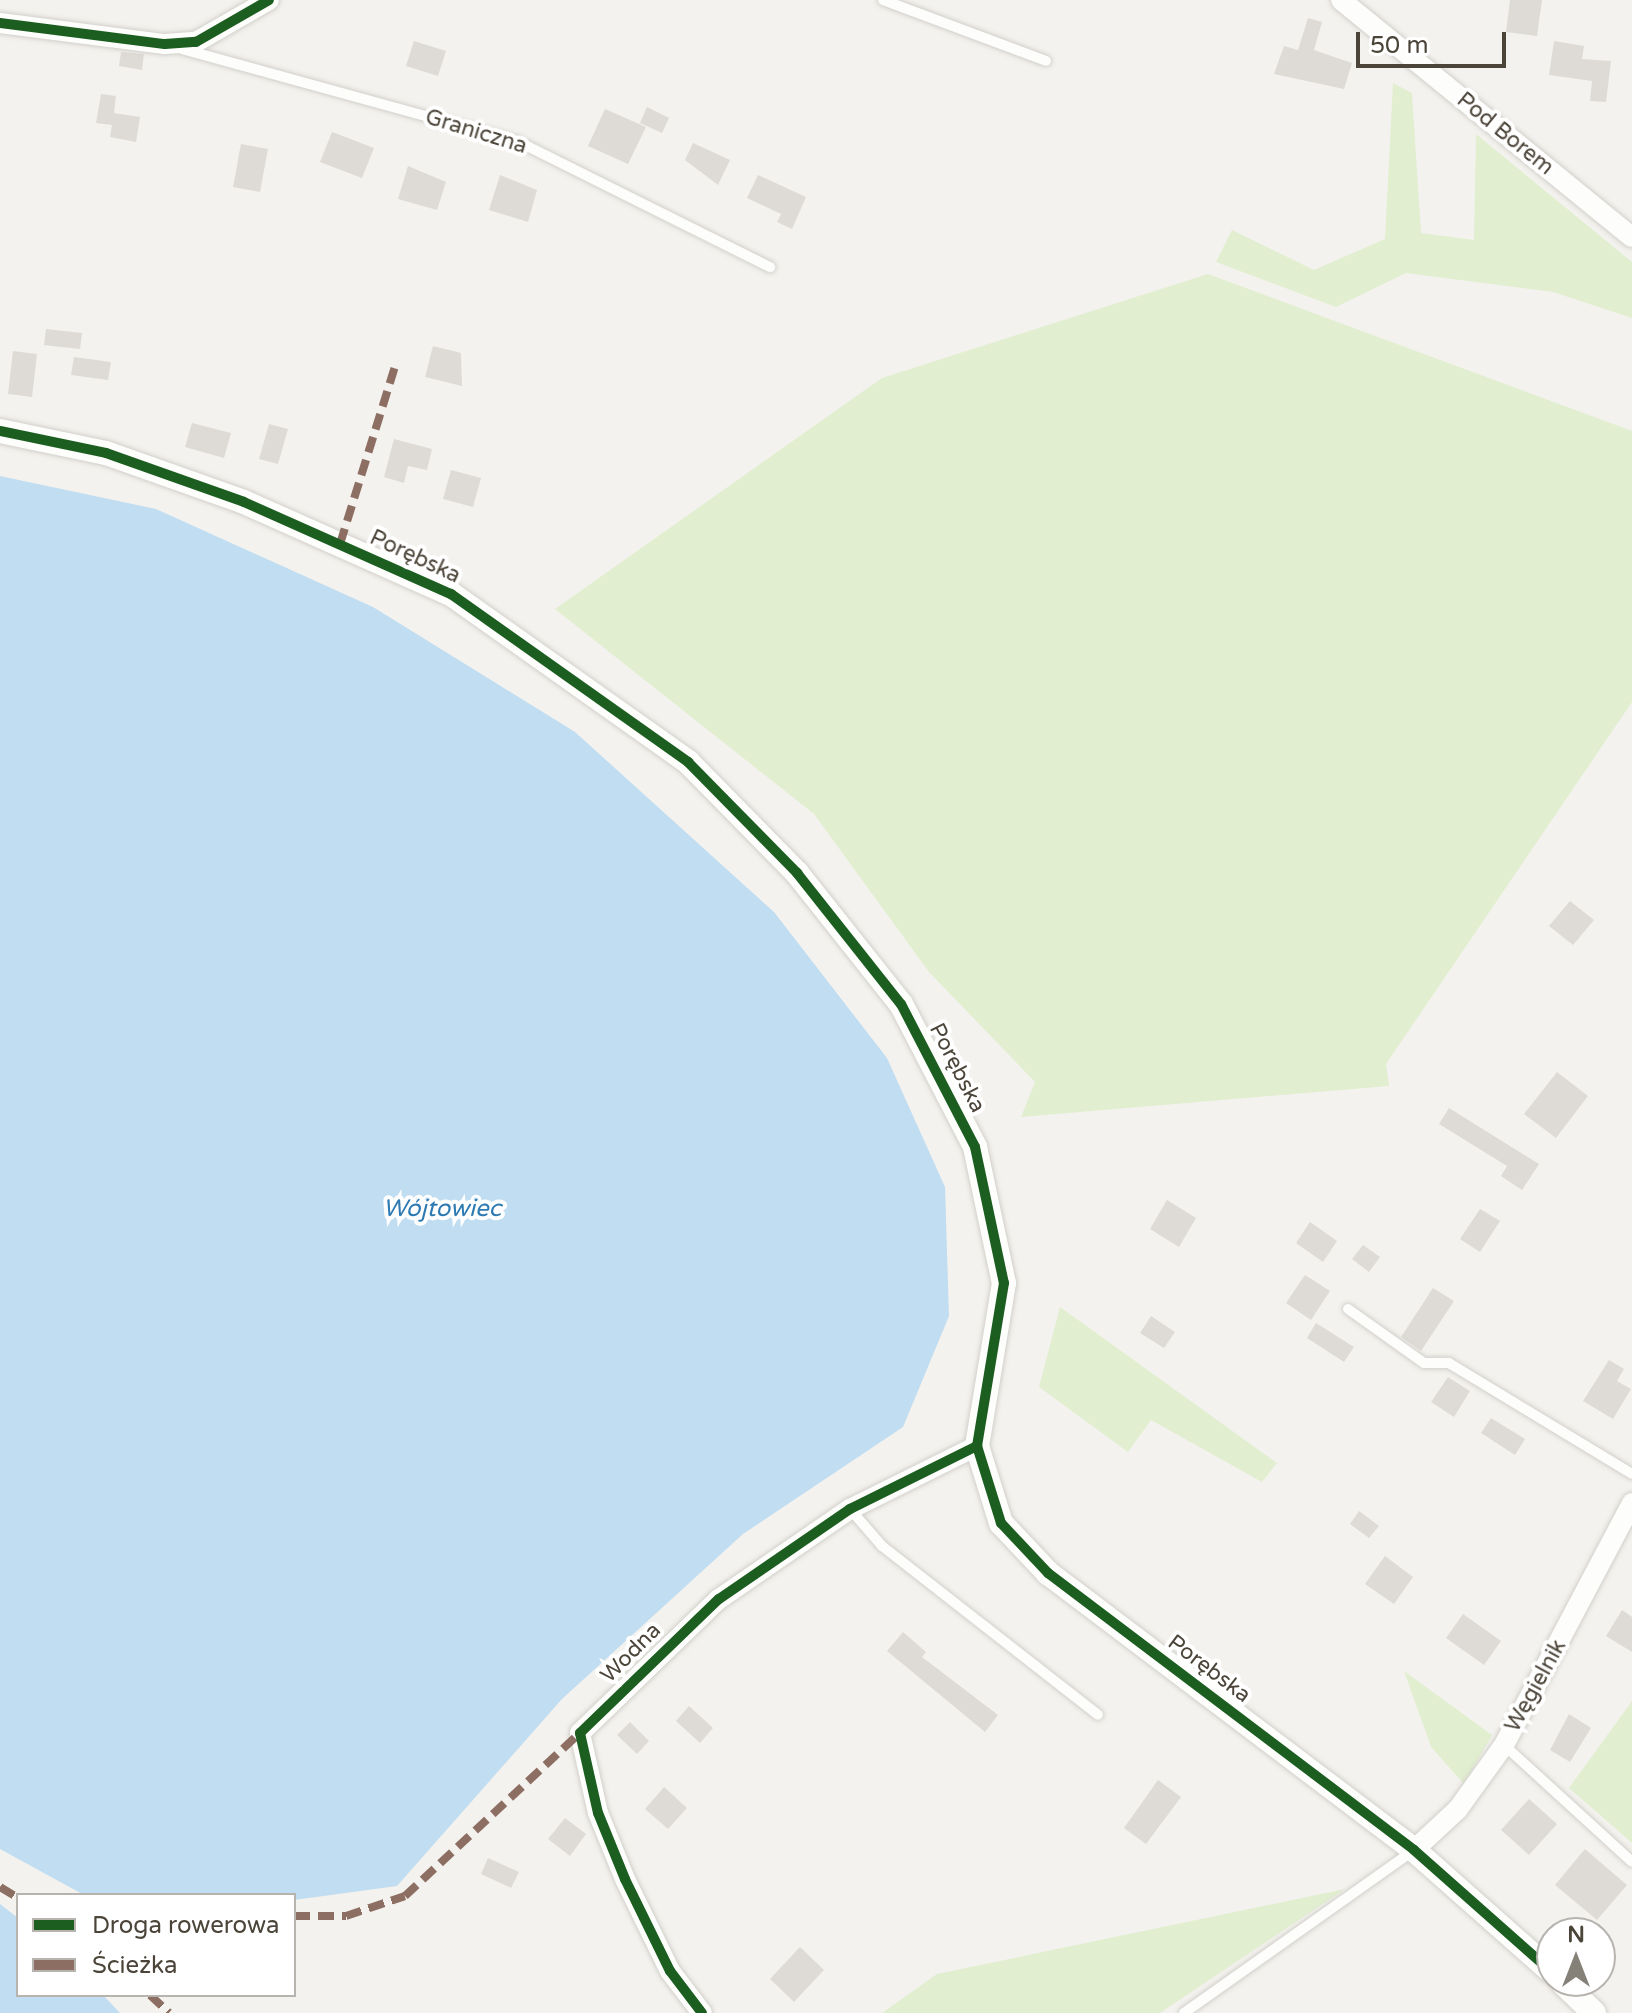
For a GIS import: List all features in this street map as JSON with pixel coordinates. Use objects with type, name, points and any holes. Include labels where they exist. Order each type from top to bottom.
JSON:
[{"type":"street","name":"Graniczna","points":[[0,23],[165,44],[196,42],[269,0]]},
{"type":"street","name":"Pod Borem","points":[[1341,0],[1632,237]]},
{"type":"street","name":"Porębska","points":[[0,431],[106,453],[244,502],[451,594],[688,762],[797,873],[901,1004],[975,1147],[1004,1283],[977,1446],[1001,1523],[1048,1573],[1414,1850],[1536,1958]]},
{"type":"street","name":"Wodna","points":[[702,2013],[670,1971],[625,1879],[598,1813],[580,1733],[719,1599],[850,1509],[977,1446]]},
{"type":"street","name":"Węgielnik","points":[[1414,1850],[1458,1809],[1504,1745],[1632,1503]]},
{"type":"street","points":[[1578,1997],[1594,2013]]},
{"type":"lane","points":[[883,0],[1046,61]]},
{"type":"lane","name":"Graniczna","points":[[165,44],[517,141],[770,267]]},
{"type":"lane","points":[[1348,1309],[1424,1363],[1449,1363],[1632,1474]]},
{"type":"lane","points":[[850,1509],[882,1546],[1098,1715]]},
{"type":"lane","points":[[1504,1745],[1632,1862]]},
{"type":"lane","points":[[1184,2013],[1414,1850]]},
{"type":"green space","points":[[1393,83],[1412,93],[1421,233],[1474,240],[1476,134],[1632,262],[1632,318],[1553,292],[1406,273],[1336,307],[1216,262],[1232,230],[1314,270],[1385,239]]},
{"type":"green space","points":[[1208,274],[1632,431],[1632,702],[1386,1064],[1389,1086],[1021,1117],[1035,1082],[929,972],[814,814],[555,609],[882,378]]},
{"type":"green space","points":[[1060,1307],[1277,1463],[1262,1482],[1151,1420],[1128,1452],[1039,1387]]},
{"type":"green space","points":[[1404,1671],[1492,1735],[1464,1784],[1431,1747]]},
{"type":"green space","points":[[1632,1701],[1632,1843],[1569,1788]]},
{"type":"green space","points":[[1345,1889],[1160,2013],[882,2013],[937,1974]]},
{"type":"water","name":"Wójtowiec","points":[[0,476],[156,509],[373,607],[575,732],[774,912],[887,1058],[945,1187],[949,1316],[903,1427],[743,1534],[562,1699],[397,1886],[296,1900],[296,1893],[80,1893],[0,1849]]},
{"type":"water","points":[[0,1904],[16,1916],[16,1997],[105,1997],[120,2013],[0,2013]]},
{"type":"building","points":[[1510,0],[1542,0],[1537,36],[1506,32]]},
{"type":"building","points":[[1308,18],[1322,22],[1314,50],[1352,63],[1344,89],[1274,74],[1284,46],[1298,50]]},
{"type":"building","points":[[414,41],[446,51],[438,76],[406,66]]},
{"type":"building","points":[[1554,41],[1584,46],[1582,59],[1611,61],[1606,102],[1590,101],[1592,81],[1549,75]]},
{"type":"building","points":[[121,52],[144,54],[142,70],[119,66]]},
{"type":"building","points":[[101,94],[116,96],[114,113],[140,117],[136,142],[110,137],[112,125],[96,123]]},
{"type":"building","points":[[647,107],[669,118],[662,133],[640,123]]},
{"type":"building","points":[[605,109],[646,127],[628,164],[588,146]]},
{"type":"building","points":[[332,132],[374,148],[362,178],[320,162]]},
{"type":"building","points":[[693,143],[730,160],[718,185],[685,160]]},
{"type":"building","points":[[241,144],[268,149],[260,192],[233,187]]},
{"type":"building","points":[[408,166],[446,182],[437,210],[398,199]]},
{"type":"building","points":[[500,175],[537,190],[528,222],[489,210]]},
{"type":"building","points":[[758,175],[806,197],[792,229],[777,222],[781,214],[747,198]]},
{"type":"building","points":[[46,329],[82,333],[80,349],[44,345]]},
{"type":"building","points":[[433,346],[461,353],[462,386],[425,377]]},
{"type":"building","points":[[13,351],[37,354],[32,397],[8,394]]},
{"type":"building","points":[[74,357],[111,362],[108,380],[71,375]]},
{"type":"building","points":[[192,423],[231,433],[224,458],[185,447]]},
{"type":"building","points":[[269,424],[288,429],[278,464],[259,459]]},
{"type":"building","points":[[394,439],[432,449],[427,470],[408,466],[404,483],[384,477]]},
{"type":"building","points":[[451,470],[481,478],[473,507],[443,499]]},
{"type":"building","points":[[1570,901],[1594,920],[1573,945],[1549,926]]},
{"type":"building","points":[[1557,1072],[1588,1096],[1556,1138],[1524,1114]]},
{"type":"building","points":[[1449,1108],[1539,1164],[1522,1190],[1501,1176],[1507,1166],[1439,1124]]},
{"type":"building","points":[[1167,1200],[1196,1218],[1179,1247],[1150,1229]]},
{"type":"building","points":[[1480,1209],[1500,1221],[1480,1252],[1460,1239]]},
{"type":"building","points":[[1310,1222],[1337,1241],[1323,1262],[1296,1243]]},
{"type":"building","points":[[1363,1245],[1380,1257],[1369,1272],[1352,1259]]},
{"type":"building","points":[[1305,1275],[1330,1291],[1311,1320],[1286,1303]]},
{"type":"building","points":[[1433,1288],[1454,1301],[1421,1351],[1401,1337]]},
{"type":"building","points":[[1151,1316],[1175,1332],[1164,1348],[1140,1333]]},
{"type":"building","points":[[1316,1323],[1354,1347],[1344,1362],[1307,1338]]},
{"type":"building","points":[[1609,1360],[1624,1369],[1617,1381],[1631,1389],[1613,1419],[1583,1401]]},
{"type":"building","points":[[1448,1377],[1470,1391],[1454,1417],[1431,1402]]},
{"type":"building","points":[[1491,1418],[1525,1439],[1515,1455],[1481,1433]]},
{"type":"building","points":[[1359,1511],[1379,1526],[1369,1538],[1350,1524]]},
{"type":"building","points":[[1385,1556],[1413,1577],[1394,1604],[1365,1584]]},
{"type":"building","points":[[1622,1610],[1632,1617],[1632,1652],[1606,1636]]},
{"type":"building","points":[[1463,1614],[1501,1641],[1484,1665],[1446,1638]]},
{"type":"building","points":[[903,1632],[926,1652],[922,1657],[998,1715],[985,1732],[887,1651]]},
{"type":"building","points":[[689,1706],[713,1728],[700,1743],[676,1721]]},
{"type":"building","points":[[1569,1714],[1591,1728],[1570,1762],[1550,1750]]},
{"type":"building","points":[[630,1722],[649,1741],[637,1754],[617,1735]]},
{"type":"building","points":[[1158,1780],[1181,1797],[1146,1844],[1124,1828]]},
{"type":"building","points":[[664,1787],[687,1808],[668,1829],[645,1809]]},
{"type":"building","points":[[1529,1799],[1557,1824],[1529,1855],[1501,1830]]},
{"type":"building","points":[[565,1818],[586,1834],[570,1856],[548,1839]]},
{"type":"building","points":[[1585,1849],[1627,1885],[1600,1917],[1593,1917],[1555,1885]]},
{"type":"building","points":[[488,1858],[519,1872],[511,1888],[481,1874]]},
{"type":"building","points":[[800,1947],[824,1970],[794,2002],[770,1979]]},
{"type":"marked path","points":[[340,544],[396,363]]},
{"type":"marked path","points":[[296,1916],[346,1916],[405,1896],[580,1733]]},
{"type":"marked path","points":[[0,1887],[16,1897]]},
{"type":"marked path","points":[[152,1997],[169,2013]]},
{"type":"cycle path","points":[[0,23],[165,44],[196,42],[269,0]]},
{"type":"cycle path","points":[[0,431],[106,453],[244,502],[451,594],[688,762],[797,873],[901,1004],[975,1147],[1004,1283],[977,1446],[1001,1523],[1048,1573],[1414,1850],[1536,1958]]},
{"type":"cycle path","points":[[702,2013],[670,1971],[625,1879],[598,1813],[580,1733],[719,1599],[850,1509],[977,1446]]}]
